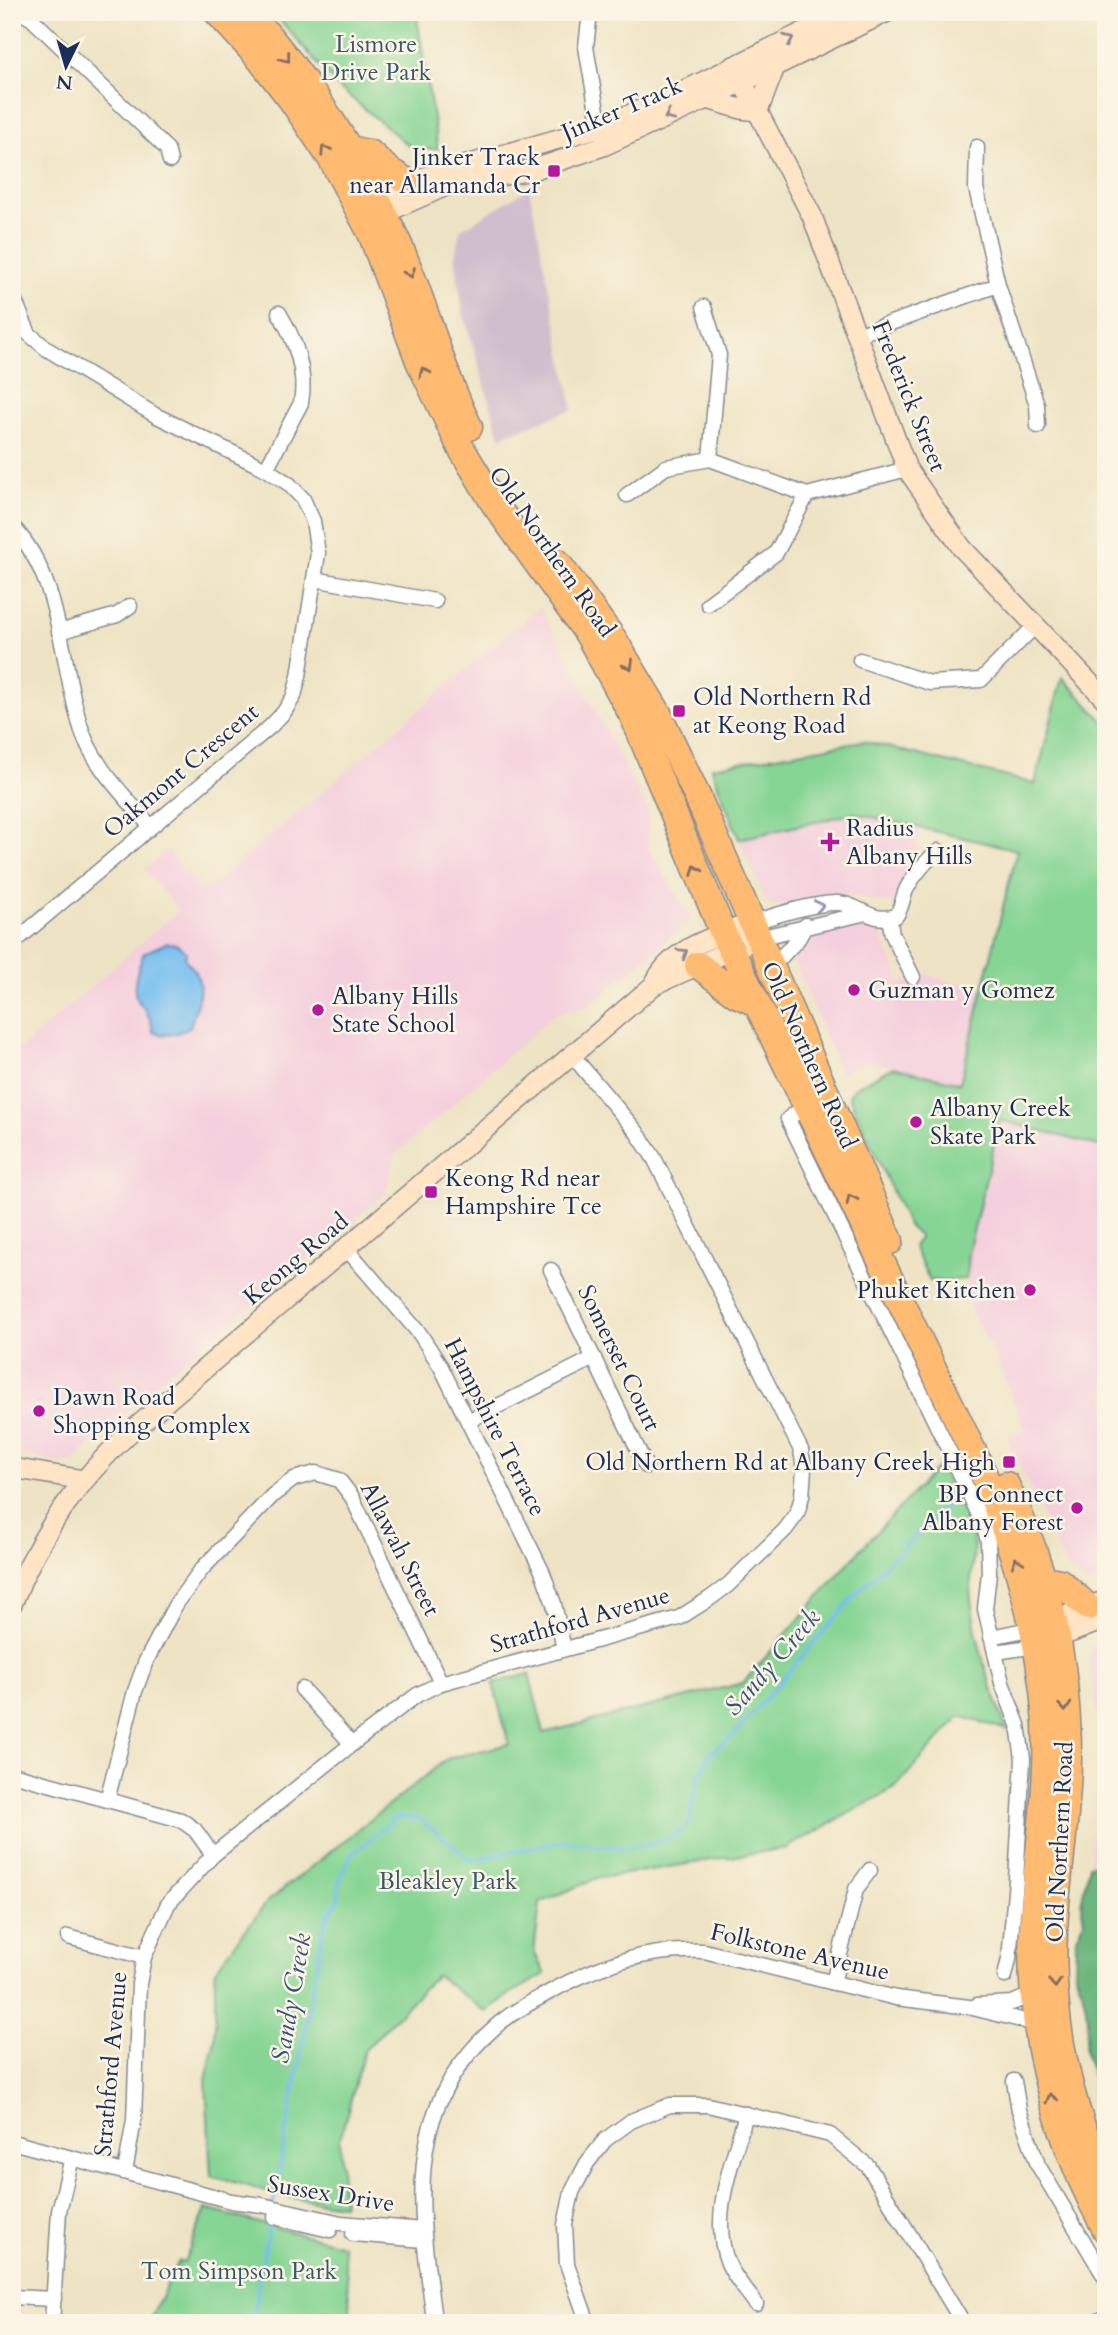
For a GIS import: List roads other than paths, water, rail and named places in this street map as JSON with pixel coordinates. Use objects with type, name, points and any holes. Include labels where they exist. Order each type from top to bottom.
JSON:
[{"type":"highway","name":"Old Northern Road","points":[[217,12],[260,59],[371,211],[399,244],[459,406],[474,437],[523,518],[589,603],[652,703],[698,798],[899,1262],[1029,1534],[1044,1579],[1045,1633],[1041,1676],[1046,1747],[1044,1808],[1033,1923],[1037,2024],[1048,2088],[1064,2140],[1082,2184],[1106,2230]]},
{"type":"highway","name":"Old Northern Road","points":[[248,12],[303,79],[350,149],[419,360],[446,421],[477,477],[588,634],[612,677],[651,755],[727,941],[756,1003],[797,1112],[982,1470],[1003,1519],[1045,1633],[1065,1704],[1067,1791],[1054,1934],[1056,2000],[1060,2042],[1076,2110],[1106,2184]]},
{"type":"highway","points":[[350,149],[371,154],[388,170],[410,183]]},
{"type":"highway","points":[[698,965],[736,994],[756,1003]]},
{"type":"highway","points":[[1044,1579],[1060,1582],[1100,1609]]},
{"type":"street","points":[[20,12],[31,18],[167,149],[170,162]]},
{"type":"street","points":[[590,12],[586,47],[601,136]]},
{"type":"street","name":"Jinker Track","points":[[371,211],[410,183],[601,136],[707,99],[738,74],[844,12]]},
{"type":"street","name":"Jinker Track","points":[[371,211],[446,186],[532,170],[668,99],[738,74],[775,67],[887,12]]},
{"type":"street","points":[[707,99],[758,111],[775,67]]},
{"type":"street","name":"Frederick Street","points":[[738,74],[812,216],[907,469],[962,548],[1106,700]]},
{"type":"street","points":[[977,147],[976,188],[998,285],[1037,405],[1038,426]]},
{"type":"street","points":[[857,335],[998,285]]},
{"type":"street","name":"Oakmont Crescent","points":[[12,294],[29,334],[47,349],[155,415],[266,469],[289,484],[303,499],[313,521],[318,553],[299,676],[294,696],[284,712],[271,726],[14,937]]},
{"type":"street","points":[[704,307],[719,355],[710,459]]},
{"type":"street","points":[[266,469],[301,403],[303,390],[303,378],[291,333],[279,313]]},
{"type":"street","points":[[627,495],[666,467],[710,459],[807,495],[907,469]]},
{"type":"street","points":[[708,604],[776,553],[807,495]]},
{"type":"street","points":[[12,526],[22,537],[48,588],[82,732],[93,755],[111,780],[150,826]]},
{"type":"street","points":[[314,579],[435,601]]},
{"type":"street","points":[[59,632],[117,615],[130,606]]},
{"type":"street","points":[[860,660],[930,683],[981,680],[1034,627]]},
{"type":"street","points":[[755,931],[862,914],[889,918],[896,916],[901,909],[906,890],[930,857],[939,851]]},
{"type":"street","points":[[755,931],[833,903],[850,905],[862,914]]},
{"type":"street","points":[[889,918],[892,934],[913,977]]},
{"type":"street","points":[[771,968],[798,939],[806,925]]},
{"type":"street","name":"Keong Road","points":[[654,985],[660,971],[701,942],[727,941],[755,931]]},
{"type":"street","name":"Keong Road","points":[[12,1604],[23,1574],[51,1524],[84,1479],[127,1435],[654,985],[698,965],[727,941]]},
{"type":"street","name":"Strathford Avenue","points":[[125,2172],[134,2120],[139,1984],[144,1957],[167,1904],[213,1855],[417,1695],[441,1683],[679,1618],[718,1592],[785,1530],[797,1514],[802,1496],[804,1469],[801,1450],[654,1158],[636,1131],[571,1054]]},
{"type":"street","name":"Old Northern Road","points":[[797,1112],[983,1524],[988,1541],[985,1609],[1002,1683],[1018,1725],[1023,1759],[1016,1880],[1005,1976]]},
{"type":"street","name":"Hampshire Terrace","points":[[346,1248],[421,1334],[442,1367],[542,1571],[554,1604],[564,1649]]},
{"type":"street","name":"Somerset Court","points":[[551,1270],[646,1466]]},
{"type":"street","points":[[468,1420],[594,1359]]},
{"type":"street","points":[[12,1468],[84,1479]]},
{"type":"street","points":[[34,1473],[65,1504]]},
{"type":"street","name":"Allawah Street","points":[[107,1800],[135,1691],[146,1661],[176,1604],[202,1569],[273,1495],[294,1479],[316,1473],[339,1480],[352,1497],[441,1683]]},
{"type":"street","points":[[995,1652],[1100,1609]]},
{"type":"street","points":[[991,1636],[1045,1633]]},
{"type":"street","points":[[302,1689],[352,1744]]},
{"type":"street","points":[[12,1774],[181,1820],[195,1830],[213,1855]]},
{"type":"street","points":[[833,1983],[856,1889],[870,1870]]},
{"type":"street","points":[[68,1937],[144,1957]]},
{"type":"street","name":"Folkstone Avenue","points":[[435,2323],[424,2235],[421,2182],[426,2139],[435,2110],[450,2078],[495,2026],[564,1984],[613,1962],[642,1954],[676,1950],[704,1951],[896,1998],[969,2007],[1037,2024]]},
{"type":"street","name":"Folkstone Avenue","points":[[969,2007],[1004,2004],[1034,1994]]},
{"type":"street","points":[[1014,2081],[1021,2118],[1038,2165],[1106,2279]]},
{"type":"street","points":[[588,2323],[567,2264],[565,2225],[572,2192],[587,2163],[605,2140],[631,2121],[670,2105],[708,2105],[830,2135],[868,2166],[963,2323]]},
{"type":"street","points":[[746,2114],[723,2197],[722,2246],[729,2266],[756,2304]]},
{"type":"street","name":"Sussex Drive","points":[[12,2142],[292,2216],[424,2235]]},
{"type":"street","points":[[52,2323],[59,2211],[72,2158]]},
{"type":"street","points":[[12,2297],[54,2299]]},
{"type":"street","points":[[1095,2323],[1106,2317]]},
{"type":"water","points":[[166,943],[176,944],[186,952],[185,960],[197,975],[200,991],[190,1027],[167,1035],[153,1032],[150,1019],[135,991],[144,953]]},
{"type":"waterway","name":"Sandy Creek","points":[[273,2205],[325,1921],[338,1900],[340,1877],[351,1855],[396,1817],[420,1819],[471,1860],[565,1841],[621,1848],[647,1845],[676,1836],[689,1823],[696,1783],[709,1754],[733,1736],[858,1592],[953,1499]]},
{"type":"waterway","name":"Sandy Creek","points":[[252,2323],[270,2219]]},
{"type":"place","name":"Jinker Track near Allamanda Cr","points":[[554,171]]},
{"type":"place","name":"Old Northern Rd at Keong Road","points":[[679,711]]},
{"type":"place","name":"Radius Albany Hills","points":[[830,842]]},
{"type":"place","name":"Guzman y Gomez","points":[[854,990]]},
{"type":"place","name":"Albany Hills State School","points":[[318,1010]]},
{"type":"place","name":"Albany Creek Skate Park","points":[[916,1122]]},
{"type":"place","name":"Keong Rd near Hampshire Tce","points":[[431,1192]]},
{"type":"place","name":"Phuket Kitchen","points":[[1030,1290]]},
{"type":"place","name":"Dawn Road Shopping Complex","points":[[39,1411]]},
{"type":"place","name":"Old Northern Rd at Albany Creek High","points":[[1009,1462]]},
{"type":"place","name":"BP Connect Albany Forest","points":[[1077,1508]]},
{"type":"park label","name":"Lismore Drive Park","points":[[376,58]]},
{"type":"park label","name":"Bleakley Park","points":[[448,1881]]},
{"type":"park label","name":"Tom Simpson Park","points":[[239,2271]]}]
